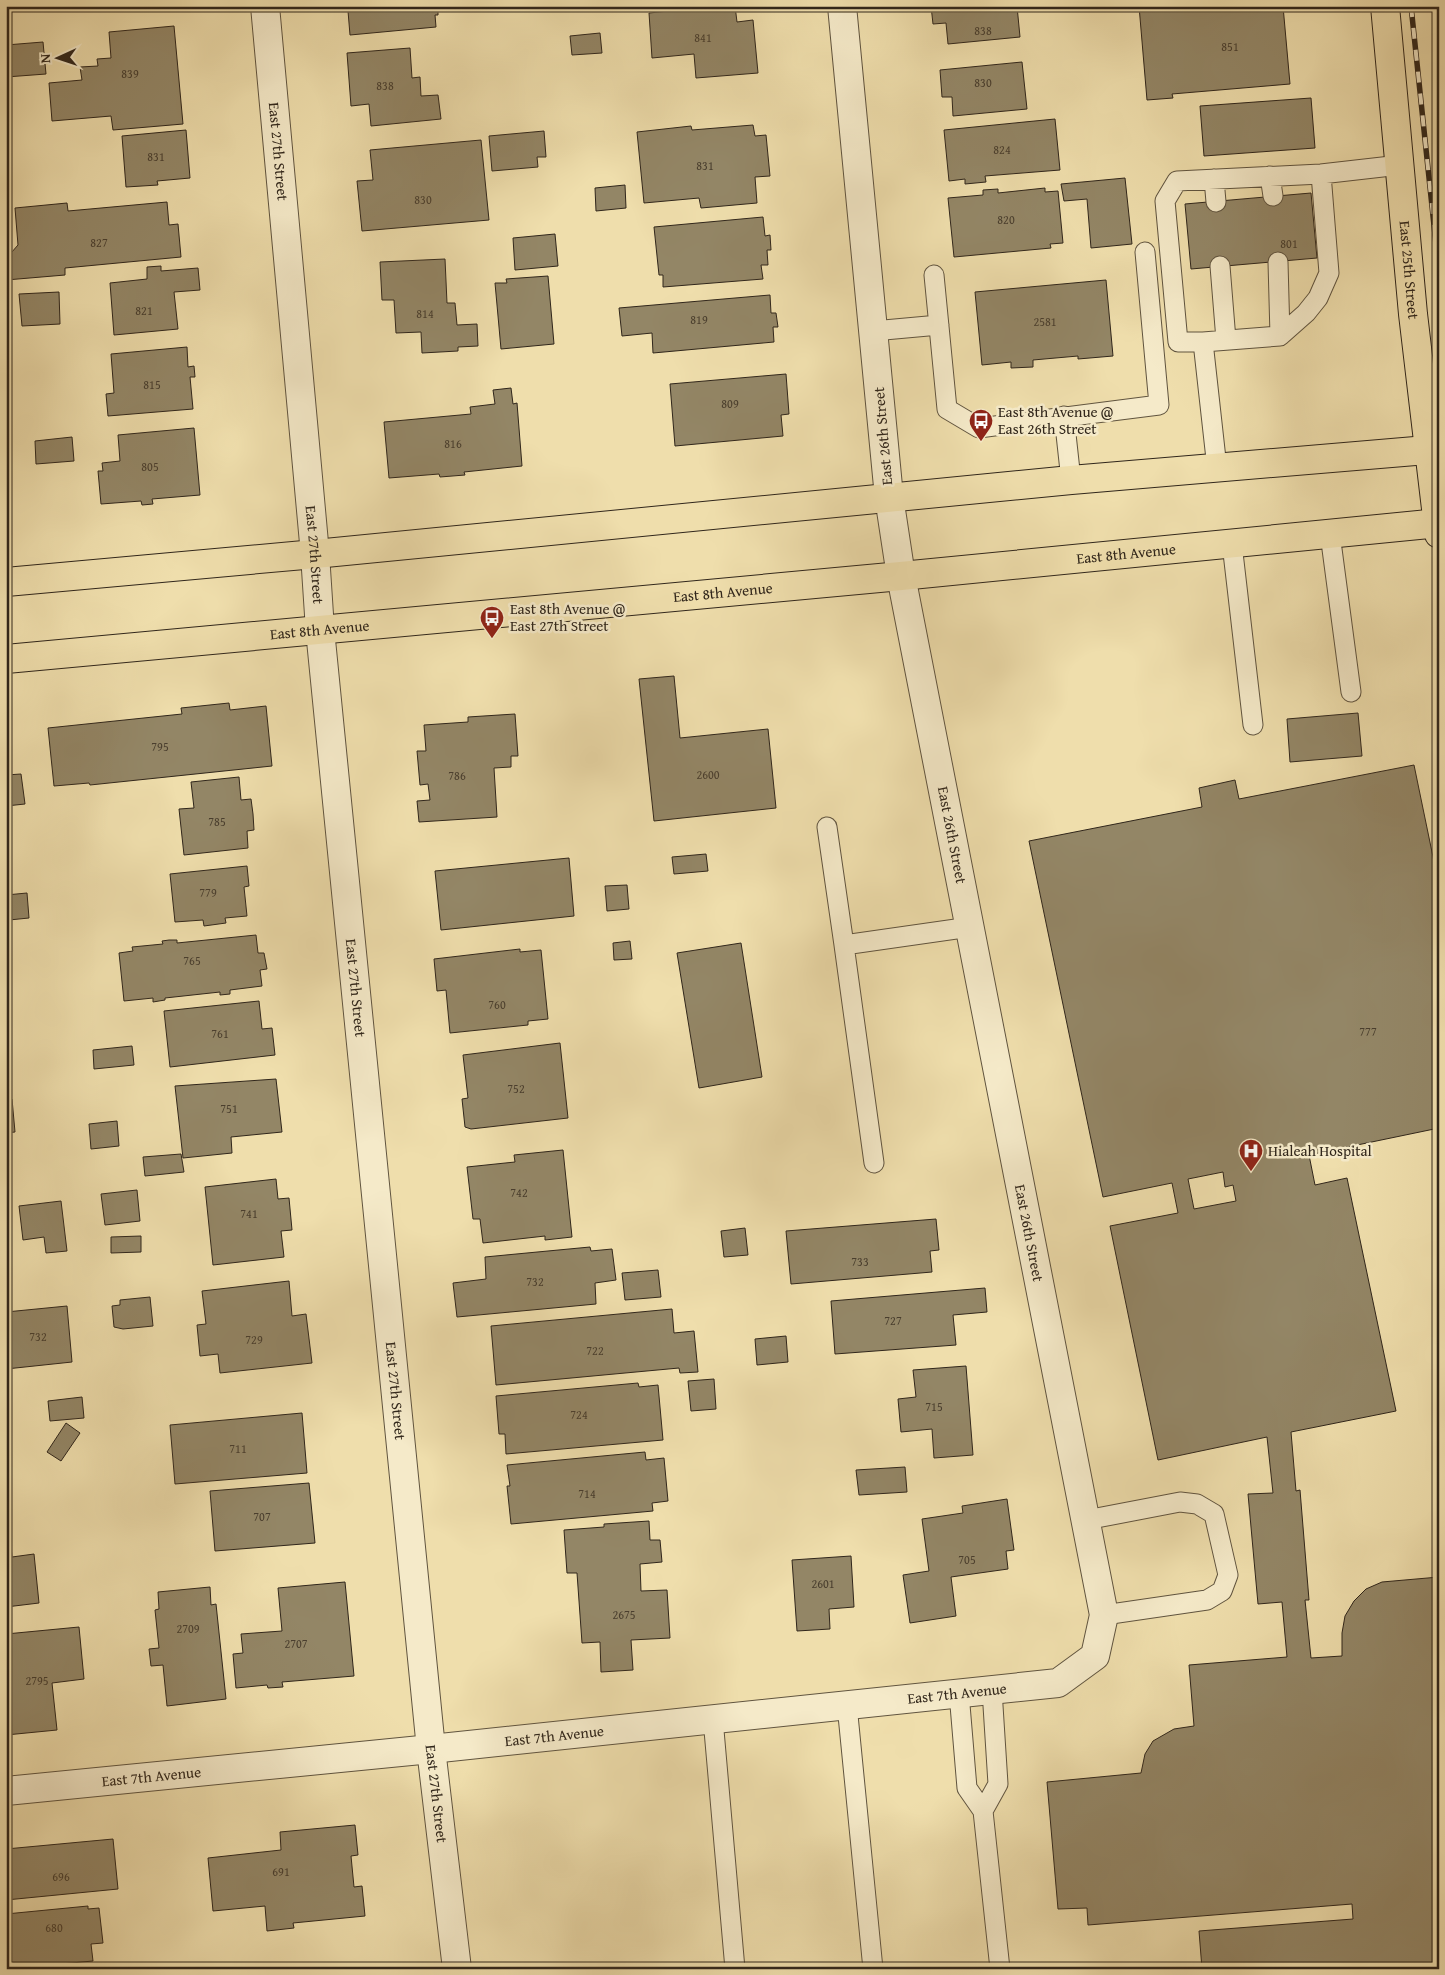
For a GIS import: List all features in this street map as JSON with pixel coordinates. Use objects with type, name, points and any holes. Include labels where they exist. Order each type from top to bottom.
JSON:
[{"type":"main road","name":"East 25th Street","points":[[1385,6],[1413,314],[1433,450],[1438,527]]},
{"type":"main road","points":[[6,582],[315,554],[1071,480],[1433,450]]},
{"type":"main road","name":"East 8th Avenue","points":[[6,659],[1330,534],[1438,527]]},
{"type":"street","name":"East 27th Street","points":[[265,6],[315,554],[320,630],[431,1749],[457,1969]]},
{"type":"street","name":"East 26th Street","points":[[842,6],[889,497],[901,576],[1104,1616],[1095,1656]]},
{"type":"street","name":"East 7th Avenue","points":[[6,1791],[431,1749],[1058,1683],[1095,1656]]},
{"type":"lane","points":[[1178,342],[1165,200],[1177,181],[1321,174],[1400,165]]},
{"type":"lane","points":[[1155,343],[1203,342],[1280,336],[1306,313],[1318,298],[1329,273],[1321,174]]},
{"type":"lane","points":[[1270,176],[1273,196]]},
{"type":"lane","points":[[1214,179],[1216,202]]},
{"type":"lane","points":[[934,275],[947,409],[979,428],[1159,405],[1155,343],[1145,252]]},
{"type":"lane","points":[[1278,262],[1280,336]]},
{"type":"lane","points":[[1220,266],[1226,340]]},
{"type":"lane","points":[[873,331],[939,325]]},
{"type":"lane","points":[[1203,342],[1217,468]]},
{"type":"lane","points":[[1064,416],[1071,480]]},
{"type":"lane","points":[[1330,534],[1351,692]]},
{"type":"lane","points":[[1232,544],[1253,725]]},
{"type":"lane","points":[[827,828],[874,1163]]},
{"type":"lane","points":[[844,946],[970,927]]},
{"type":"lane","points":[[1086,1520],[1180,1502],[1197,1504],[1214,1514],[1228,1576],[1222,1590],[1207,1600],[1104,1616]]},
{"type":"lane","points":[[983,1811],[998,1784],[992,1690]]},
{"type":"lane","points":[[959,1692],[967,1788],[983,1811],[1000,1969]]},
{"type":"lane","points":[[847,1705],[874,1969]]},
{"type":"lane","points":[[712,1719],[735,1969]]},
{"type":"building","points":[[357,6],[438,6],[438,15],[435,15],[436,27],[350,35],[348,11],[358,11]]},
{"type":"building","points":[[735,6],[737,22],[753,20],[758,73],[696,78],[694,54],[652,58],[649,13]]},
{"type":"building","points":[[931,6],[1017,6],[1020,37],[948,44],[946,23],[933,24]]},
{"type":"building","points":[[1139,6],[1180,6],[1180,9],[1208,6],[1283,6],[1290,84],[1172,94],[1173,98],[1147,100]]},
{"type":"building","points":[[174,26],[183,124],[113,130],[111,116],[52,121],[49,83],[82,80],[80,67],[98,66],[97,59],[111,58],[109,32]]},
{"type":"building","points":[[600,33],[602,53],[572,55],[570,36]]},
{"type":"building","points":[[43,42],[46,74],[6,77],[6,45]]},
{"type":"building","points":[[410,48],[412,78],[420,77],[421,96],[438,95],[441,119],[371,126],[369,104],[351,106],[347,53]]},
{"type":"building","points":[[1022,62],[1027,109],[953,116],[952,97],[942,97],[940,70]]},
{"type":"building","points":[[1311,98],[1315,148],[1204,156],[1200,106]]},
{"type":"building","points":[[1055,119],[1060,170],[985,176],[986,182],[965,184],[965,179],[949,181],[944,130]]},
{"type":"building","points":[[753,125],[755,136],[766,135],[770,176],[755,177],[757,203],[701,208],[699,198],[644,203],[637,132],[691,126],[692,130]]},
{"type":"building","points":[[186,130],[190,178],[157,181],[158,185],[126,187],[122,136]]},
{"type":"building","points":[[544,131],[546,157],[537,157],[538,167],[492,171],[489,136]]},
{"type":"building","points":[[481,140],[489,220],[362,231],[357,181],[373,180],[370,150]]},
{"type":"building","points":[[1125,178],[1132,244],[1091,248],[1087,199],[1064,201],[1061,184]]},
{"type":"building","points":[[625,185],[626,208],[596,211],[595,188]]},
{"type":"building","points":[[1045,188],[1045,192],[1058,191],[1063,243],[1050,244],[1051,248],[954,257],[948,198],[983,195],[983,190],[998,189],[998,193]]},
{"type":"building","points":[[1311,193],[1317,258],[1191,269],[1185,204]]},
{"type":"building","points":[[167,202],[169,225],[178,224],[181,257],[65,268],[65,275],[6,280],[6,254],[11,253],[18,245],[15,208],[67,203],[68,211]]},
{"type":"building","points":[[763,217],[765,236],[770,235],[771,250],[767,250],[768,265],[761,265],[763,279],[663,287],[663,275],[659,275],[654,227]]},
{"type":"building","points":[[555,234],[558,266],[515,270],[513,238]]},
{"type":"building","points":[[445,259],[447,303],[455,303],[457,325],[477,324],[478,346],[458,347],[458,351],[422,353],[421,332],[396,333],[394,300],[382,300],[380,262]]},
{"type":"building","points":[[161,266],[161,271],[198,268],[200,290],[174,292],[178,329],[114,335],[110,283],[147,279],[147,267]]},
{"type":"building","points":[[548,276],[554,344],[501,349],[495,283],[507,283],[506,279]]},
{"type":"building","points":[[1106,280],[1113,356],[1078,359],[1078,356],[1033,360],[1033,367],[1011,368],[1011,362],[982,365],[975,292]]},
{"type":"building","points":[[59,292],[60,324],[22,326],[19,294]]},
{"type":"building","points":[[770,295],[771,313],[776,313],[778,327],[773,327],[774,342],[653,353],[652,333],[622,336],[619,308]]},
{"type":"building","points":[[187,347],[188,367],[194,366],[195,377],[190,377],[193,409],[108,416],[106,394],[114,393],[111,354]]},
{"type":"building","points":[[786,374],[789,414],[781,415],[783,436],[675,446],[670,384]]},
{"type":"building","points":[[511,388],[513,404],[517,403],[522,466],[464,472],[465,475],[440,477],[439,474],[389,478],[384,422],[471,414],[470,407],[495,404],[493,390]]},
{"type":"building","points":[[194,428],[200,495],[152,499],[153,504],[142,505],[141,501],[101,504],[98,471],[103,471],[102,463],[120,461],[118,435]]},
{"type":"building","points":[[72,437],[74,461],[36,464],[35,441]]},
{"type":"building","points":[[674,676],[680,738],[768,729],[776,808],[654,821],[639,679]]},
{"type":"building","points":[[229,703],[230,710],[266,706],[272,766],[90,785],[89,783],[54,786],[48,728],[182,714],[181,708]]},
{"type":"building","points":[[1358,713],[1362,756],[1290,762],[1287,719]]},
{"type":"building","points":[[515,714],[518,756],[511,756],[511,767],[494,768],[497,817],[419,822],[417,801],[430,800],[428,784],[420,785],[417,751],[426,751],[424,725],[468,722],[468,717]]},
{"type":"building","points":[[1414,765],[1439,886],[1439,1128],[1309,1155],[1315,1185],[1347,1178],[1396,1411],[1291,1432],[1296,1491],[1300,1490],[1309,1600],[1305,1600],[1311,1658],[1342,1656],[1342,1633],[1345,1616],[1354,1601],[1366,1589],[1382,1582],[1439,1577],[1439,1969],[1202,1969],[1199,1931],[1353,1919],[1352,1904],[1088,1925],[1087,1908],[1058,1909],[1047,1782],[1141,1773],[1145,1754],[1153,1741],[1174,1729],[1194,1726],[1189,1665],[1287,1657],[1282,1602],[1258,1604],[1248,1494],[1273,1493],[1267,1437],[1158,1460],[1110,1226],[1178,1213],[1172,1183],[1103,1197],[1029,841],[1202,807],[1199,788],[1235,780],[1239,799]],"holes":[[[1223,1172],[1225,1187],[1233,1185],[1236,1201],[1194,1209],[1188,1179]]]},
{"type":"building","points":[[21,774],[25,804],[6,806],[6,775]]},
{"type":"building","points":[[239,777],[241,800],[251,799],[253,814],[254,830],[247,831],[248,848],[184,855],[179,809],[194,808],[191,782]]},
{"type":"building","points":[[706,854],[708,871],[674,874],[672,857]]},
{"type":"building","points":[[569,858],[574,916],[441,930],[435,871]]},
{"type":"building","points":[[247,866],[249,886],[244,887],[247,916],[225,918],[226,923],[204,926],[203,920],[175,922],[170,874]]},
{"type":"building","points":[[627,885],[629,909],[607,911],[605,886]]},
{"type":"building","points":[[27,893],[29,918],[9,920],[6,895]]},
{"type":"building","points":[[256,935],[258,953],[264,953],[267,969],[260,970],[262,986],[230,990],[230,994],[220,995],[220,992],[165,998],[165,1000],[153,1002],[153,998],[124,1001],[119,953],[133,951],[132,947],[163,944],[162,941],[169,940],[177,940],[177,943]]},
{"type":"building","points":[[630,941],[632,959],[614,960],[613,943]]},
{"type":"building","points":[[741,943],[762,1077],[699,1088],[677,953]]},
{"type":"building","points":[[520,949],[520,952],[541,950],[548,1019],[528,1021],[528,1025],[450,1033],[446,990],[437,991],[434,959]]},
{"type":"building","points":[[259,1001],[262,1029],[272,1028],[275,1055],[170,1067],[164,1011]]},
{"type":"building","points":[[560,1043],[568,1118],[471,1129],[465,1127],[462,1099],[468,1098],[463,1055]]},
{"type":"building","points":[[132,1046],[134,1065],[94,1069],[93,1050]]},
{"type":"building","points":[[276,1079],[282,1132],[231,1137],[232,1153],[183,1158],[175,1086]]},
{"type":"building","points":[[12,1099],[15,1132],[6,1133],[6,1100]]},
{"type":"building","points":[[117,1121],[119,1146],[91,1149],[89,1124]]},
{"type":"building","points":[[563,1150],[572,1237],[545,1240],[545,1236],[483,1243],[480,1219],[473,1219],[467,1167],[515,1162],[514,1155]]},
{"type":"building","points":[[181,1154],[184,1172],[145,1176],[143,1157]]},
{"type":"building","points":[[276,1179],[278,1199],[289,1198],[292,1230],[281,1231],[284,1257],[213,1265],[205,1187]]},
{"type":"building","points":[[137,1190],[140,1221],[105,1225],[101,1194]]},
{"type":"building","points":[[61,1201],[67,1251],[46,1253],[44,1237],[23,1240],[19,1206]]},
{"type":"building","points":[[936,1219],[939,1250],[930,1251],[932,1272],[791,1284],[786,1231]]},
{"type":"building","points":[[745,1228],[748,1255],[724,1257],[721,1231]]},
{"type":"building","points":[[141,1236],[141,1252],[111,1253],[111,1237]]},
{"type":"building","points":[[590,1247],[591,1251],[612,1249],[616,1280],[595,1283],[596,1304],[457,1317],[453,1283],[486,1279],[485,1257]]},
{"type":"building","points":[[6,1260],[9,1288],[6,1289]]},
{"type":"building","points":[[658,1270],[661,1297],[625,1300],[622,1273]]},
{"type":"building","points":[[289,1281],[292,1316],[306,1314],[312,1363],[220,1373],[218,1354],[200,1356],[197,1325],[206,1324],[202,1291]]},
{"type":"building","points":[[985,1288],[987,1312],[953,1315],[956,1345],[835,1354],[831,1301]]},
{"type":"building","points":[[150,1297],[153,1326],[123,1329],[114,1327],[112,1306],[120,1305],[120,1300]]},
{"type":"building","points":[[67,1306],[72,1362],[6,1369],[6,1312]]},
{"type":"building","points":[[672,1309],[674,1333],[694,1331],[698,1372],[680,1373],[679,1368],[496,1385],[491,1326]]},
{"type":"building","points":[[786,1336],[788,1362],[757,1365],[755,1339]]},
{"type":"building","points":[[966,1366],[973,1455],[934,1458],[932,1429],[901,1432],[898,1399],[916,1397],[913,1370]]},
{"type":"building","points":[[714,1379],[716,1409],[691,1411],[688,1381]]},
{"type":"building","points":[[638,1383],[639,1387],[658,1385],[663,1440],[506,1454],[505,1434],[499,1434],[496,1396]]},
{"type":"building","points":[[82,1397],[84,1418],[50,1421],[48,1401]]},
{"type":"building","points":[[302,1413],[307,1473],[175,1484],[170,1425]]},
{"type":"building","points":[[66,1423],[80,1433],[61,1461],[47,1452]]},
{"type":"building","points":[[645,1452],[646,1460],[664,1458],[668,1501],[652,1503],[653,1511],[511,1524],[507,1486],[510,1486],[507,1465]]},
{"type":"building","points":[[905,1467],[907,1492],[859,1495],[856,1470]]},
{"type":"building","points":[[309,1483],[315,1543],[215,1551],[210,1491]]},
{"type":"building","points":[[1007,1499],[1014,1550],[1006,1551],[1008,1569],[951,1577],[956,1616],[910,1623],[903,1575],[929,1571],[922,1519],[963,1513],[962,1506]]},
{"type":"building","points":[[649,1521],[650,1540],[660,1540],[662,1562],[640,1564],[641,1591],[667,1590],[670,1638],[631,1640],[633,1670],[601,1672],[600,1642],[582,1643],[577,1573],[567,1573],[564,1530],[604,1527],[604,1524]]},
{"type":"building","points":[[6,1525],[9,1525],[12,1557],[34,1554],[39,1603],[6,1607]]},
{"type":"building","points":[[851,1556],[854,1607],[829,1609],[830,1629],[797,1631],[792,1560]]},
{"type":"building","points":[[345,1582],[354,1676],[282,1682],[283,1687],[268,1688],[267,1685],[236,1688],[233,1654],[243,1653],[241,1634],[282,1631],[278,1588]]},
{"type":"building","points":[[210,1587],[211,1605],[216,1604],[226,1699],[167,1706],[163,1665],[151,1666],[149,1649],[159,1648],[155,1610],[159,1609],[158,1592]]},
{"type":"building","points":[[79,1627],[84,1679],[52,1683],[57,1730],[6,1735],[6,1634]]},
{"type":"building","points":[[355,1825],[358,1855],[351,1856],[354,1887],[362,1886],[365,1916],[293,1923],[294,1928],[267,1931],[265,1906],[213,1911],[208,1858],[281,1850],[280,1832]]},
{"type":"building","points":[[113,1839],[118,1889],[6,1900],[6,1849]]},
{"type":"building","points":[[88,1906],[88,1909],[99,1908],[103,1943],[91,1944],[93,1961],[6,1969],[6,1914]]},
{"type":"railway","points":[[1411,6],[1439,273]]},
{"type":"railway","points":[[1436,6],[1439,37]]},
{"type":"place","name":"East 8th Avenue @ East 26th Street","points":[[981,442]]},
{"type":"place","name":"East 8th Avenue @ East 27th Street","points":[[492,639]]},
{"type":"place","name":"Hialeah Hospital","points":[[1251,1172]]}]
